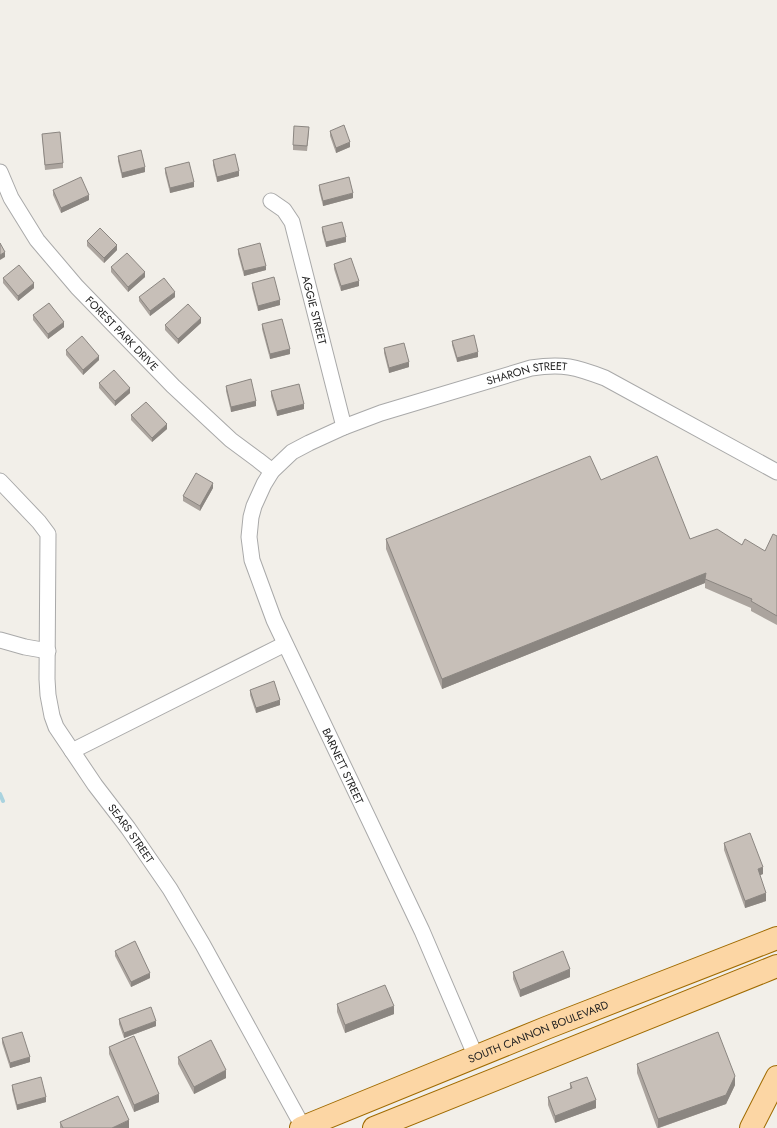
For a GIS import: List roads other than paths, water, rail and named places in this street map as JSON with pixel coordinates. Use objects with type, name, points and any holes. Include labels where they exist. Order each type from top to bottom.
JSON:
[{"type":"main road","name":"SOUTH CANNON BOULEVARD","points":[[302,1128],[476,1057],[777,938]]},
{"type":"main road","points":[[374,1128],[771,971]]},
{"type":"main road","points":[[400,1118],[408,1108],[415,1103],[451,1085],[462,1077],[476,1057]]},
{"type":"main road","points":[[751,1128],[777,1077]]},
{"type":"main road","points":[[766,1128],[777,1108]]},
{"type":"street","name":"FOREST PARK DRIVE","points":[[0,172],[11,198],[37,240],[77,287],[174,386],[231,440],[272,471]]},
{"type":"street","name":"AGGIE STREET","points":[[271,201],[284,210],[292,222],[344,427]]},
{"type":"street","name":"SHARON STREET","points":[[272,471],[292,452],[309,442],[344,427],[381,414],[531,368],[544,366],[565,366],[577,368],[605,378],[777,472]]},
{"type":"street","name":"BARNETT STREET","points":[[272,471],[264,484],[254,506],[251,517],[249,537],[252,560],[274,620],[422,931],[476,1057]]},
{"type":"street","name":"SEARS STREET","points":[[0,481],[39,522],[48,534],[47,687],[52,716],[56,727],[95,785],[128,828],[170,889],[203,945],[302,1128]]},
{"type":"street","points":[[0,640],[24,647],[48,651]]},
{"type":"street","points":[[72,750],[285,644]]},
{"type":"waterway","points":[[0,794],[3,801]]}]
